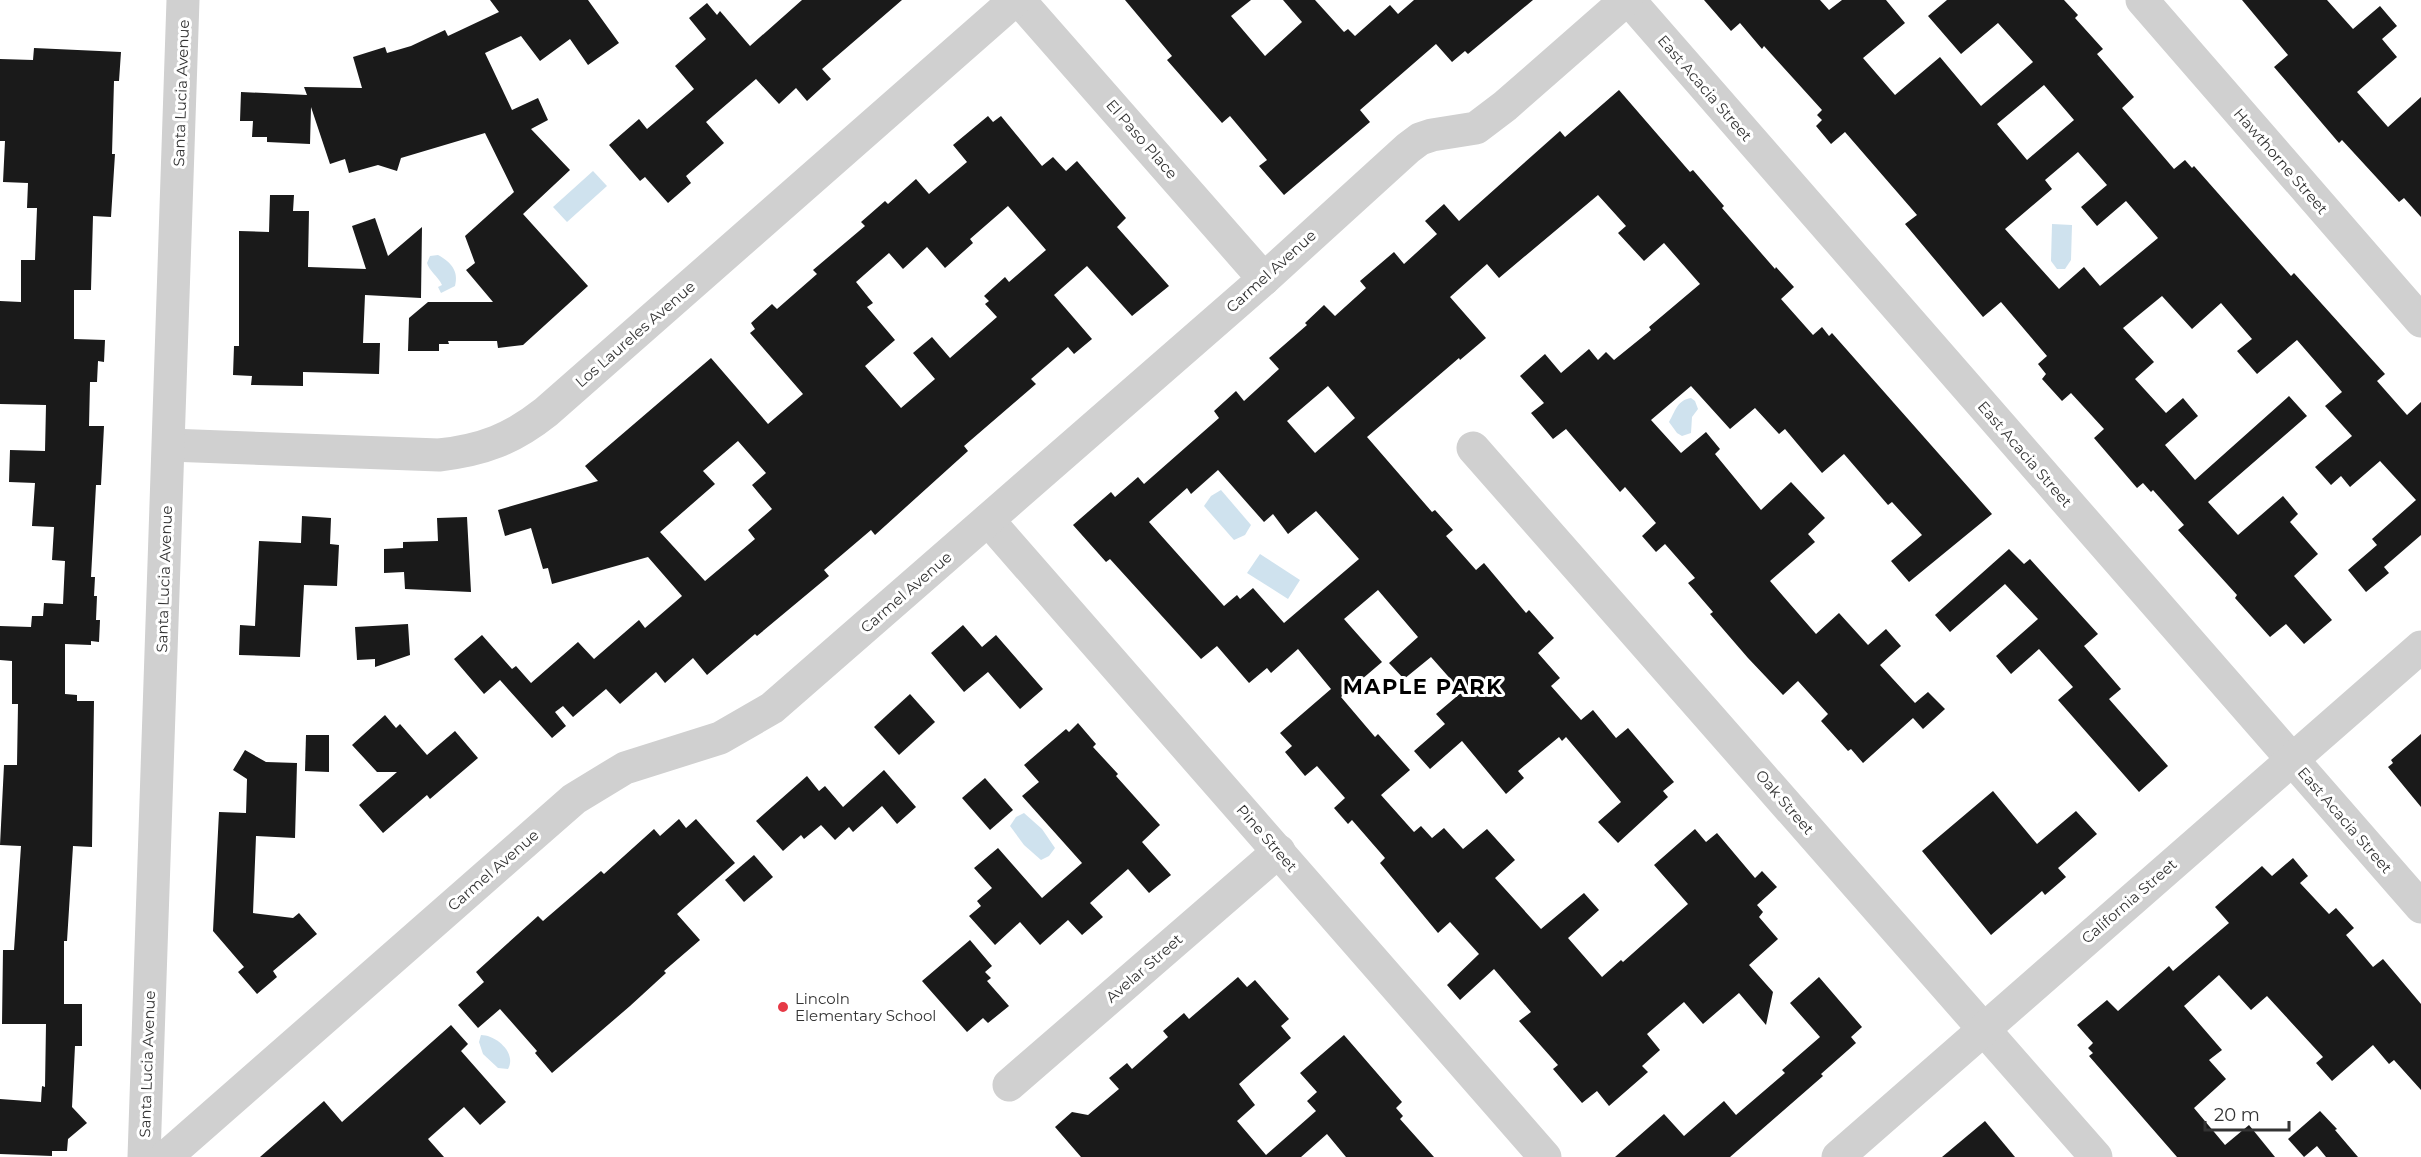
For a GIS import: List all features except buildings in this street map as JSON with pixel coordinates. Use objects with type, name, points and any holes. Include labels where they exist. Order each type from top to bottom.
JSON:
[{"type":"street","name":"Santa Lucia Avenue","points":[[144,1157],[183,0]]},
{"type":"street","name":"Los Laureles Avenue","points":[[168,445],[439,455],[477,449],[507,438],[524,429],[546,412],[1017,0]]},
{"type":"street","name":"El Paso Place","points":[[1017,0],[1264,279]]},
{"type":"street","name":"Carmel Avenue","points":[[166,1157],[574,798],[625,768],[720,738],[772,708],[1264,279],[1408,148],[1420,139],[1432,135],[1476,128],[1505,106],[1627,0]]},
{"type":"street","name":"East Acacia Street","points":[[1627,0],[2421,907]]},
{"type":"street","name":"Hawthorne Street","points":[[2142,0],[2421,321]]},
{"type":"street","name":"Oak Street","points":[[1473,448],[2096,1157]]},
{"type":"street","name":"Pine Street","points":[[988,520],[1545,1157]]},
{"type":"street","name":"California Street","points":[[1838,1157],[2421,647]]},
{"type":"street","name":"Avelar Street","points":[[1009,1085],[1279,851]]},
{"type":"water","points":[[593,171],[607,186],[567,222],[553,207]]},
{"type":"water","points":[[2052,224],[2072,225],[2071,260],[2065,269],[2057,269],[2051,261]]},
{"type":"water","points":[[438,255],[450,264],[456,276],[455,286],[441,293],[438,287],[442,285],[427,263],[430,256]]},
{"type":"water","points":[[1691,398],[1698,409],[1692,417],[1691,433],[1682,436],[1669,422],[1679,404]]},
{"type":"water","points":[[1221,490],[1251,525],[1245,535],[1234,540],[1204,506],[1211,496]]},
{"type":"water","points":[[1260,554],[1300,580],[1288,599],[1247,573]]},
{"type":"water","points":[[1024,813],[1042,829],[1055,848],[1049,856],[1041,860],[1024,845],[1010,826],[1016,817]]},
{"type":"water","points":[[481,1035],[493,1038],[504,1046],[510,1057],[508,1069],[498,1068],[483,1054],[479,1042]]},
{"type":"place","name":"Lincoln Elementary School","points":[[783,1007]]},
{"type":"district","name":"MAPLE PARK","points":[[1423,686]]}]
